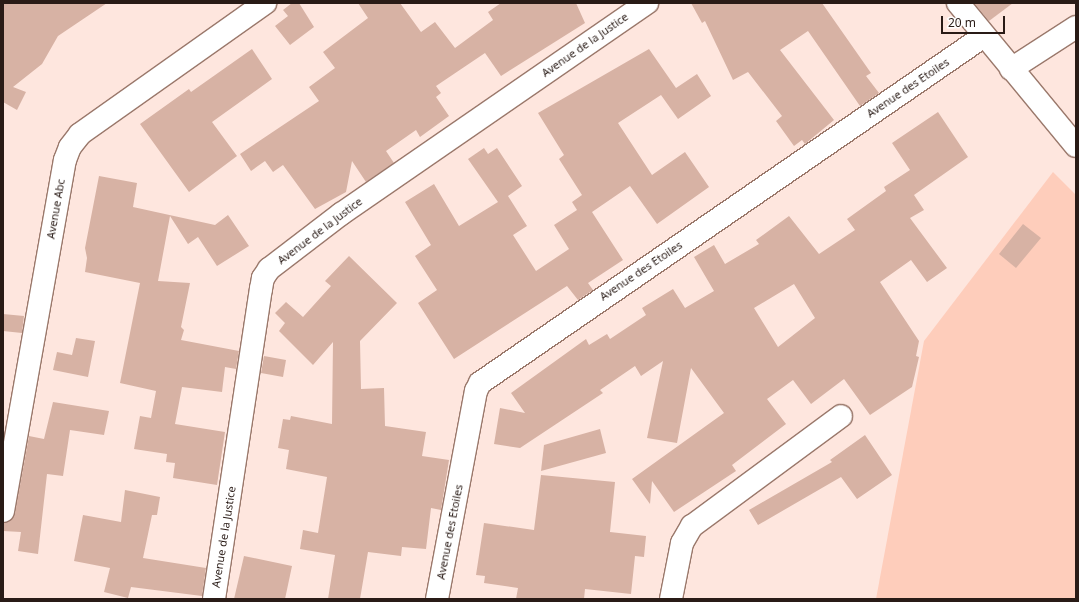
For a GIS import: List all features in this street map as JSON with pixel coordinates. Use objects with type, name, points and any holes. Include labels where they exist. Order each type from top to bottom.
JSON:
[{"type":"street","name":"Avenue Abc","points":[[3,511],[12,412],[65,160],[70,147],[80,134],[265,3]]},
{"type":"street","name":"Avenue de la Justice","points":[[214,599],[261,289],[263,278],[269,269],[341,214],[647,3]]},
{"type":"street","points":[[958,3],[1076,146]]},
{"type":"street","points":[[1011,69],[1076,27]]},
{"type":"street","name":"Avenue des Etoiles","points":[[437,599],[476,391],[480,383],[984,36]]},
{"type":"street","points":[[670,599],[682,543],[692,526],[841,416]]},
{"type":"shaded area","points":[[1053,172],[1076,195],[1076,599],[876,599],[924,341]]},
{"type":"building","points":[[3,3],[107,3],[58,36],[42,64],[13,87],[26,92],[17,110],[3,102]]},
{"type":"building","points":[[292,3],[299,3],[314,27],[290,45],[275,26],[288,16],[283,10]]},
{"type":"building","points":[[358,3],[400,3],[421,32],[435,22],[455,48],[493,20],[488,12],[501,3],[576,3],[585,23],[501,76],[485,53],[436,86],[441,93],[436,97],[449,116],[420,137],[416,130],[386,151],[394,163],[366,182],[352,161],[346,192],[315,209],[283,165],[273,172],[265,161],[251,171],[240,154],[319,101],[309,87],[335,68],[323,52],[368,18]]},
{"type":"building","points":[[691,3],[822,3],[871,73],[866,76],[879,93],[860,106],[808,31],[780,50],[834,120],[805,144],[802,140],[794,146],[776,121],[782,116],[748,72],[733,80],[705,21],[702,23]]},
{"type":"building","points":[[974,3],[1013,3],[989,21]]},
{"type":"building","points":[[252,49],[272,79],[212,122],[237,156],[189,192],[140,124],[189,89],[191,92]]},
{"type":"building","points":[[649,49],[676,88],[697,74],[711,96],[678,119],[661,95],[618,123],[652,175],[685,152],[709,187],[657,224],[630,186],[592,212],[623,260],[588,283],[593,290],[578,300],[567,286],[454,359],[418,303],[437,290],[415,256],[431,245],[405,202],[434,184],[459,226],[498,202],[468,159],[484,148],[488,154],[497,148],[522,186],[508,196],[527,226],[513,235],[536,271],[569,249],[554,225],[577,210],[572,202],[582,195],[559,159],[564,155],[538,113]]},
{"type":"building","points":[[938,112],[968,157],[914,195],[924,210],[910,218],[947,268],[927,282],[911,260],[880,282],[919,341],[916,356],[919,357],[912,387],[870,415],[844,379],[811,404],[793,380],[767,399],[786,424],[732,465],[736,471],[674,512],[652,481],[650,504],[632,479],[724,413],[691,368],[677,443],[647,438],[663,361],[641,376],[635,366],[600,390],[603,393],[520,448],[494,444],[500,408],[525,413],[511,393],[586,339],[589,345],[607,334],[610,339],[646,315],[642,308],[673,289],[685,308],[714,291],[694,257],[714,245],[725,264],[759,244],[756,240],[789,216],[819,254],[855,230],[847,219],[886,191],[884,187],[910,170],[892,143]],"holes":[[[794,284],[815,318],[778,347],[754,308]]]},
{"type":"building","points":[[99,176],[137,183],[133,207],[215,225],[228,215],[249,246],[217,266],[198,237],[188,244],[170,216],[158,281],[190,283],[181,327],[184,330],[181,340],[239,351],[236,369],[225,367],[222,392],[182,387],[175,424],[225,432],[217,485],[173,478],[175,463],[166,462],[167,454],[134,449],[140,416],[151,418],[156,391],[120,383],[140,283],[85,272],[87,258],[85,248]]},
{"type":"building","points":[[1023,224],[1041,238],[1016,268],[999,254]]},
{"type":"building","points":[[349,256],[397,303],[360,341],[361,389],[384,388],[385,426],[426,432],[422,456],[449,460],[441,510],[431,508],[426,549],[402,547],[401,556],[368,552],[360,599],[328,599],[335,555],[300,549],[303,530],[318,533],[327,477],[286,469],[289,450],[278,448],[283,419],[290,420],[291,416],[332,424],[333,342],[313,365],[279,331],[285,323],[275,313],[286,302],[303,317],[331,286],[325,281]]},
{"type":"building","points":[[3,314],[24,316],[22,333],[3,331]]},
{"type":"building","points":[[76,338],[95,341],[88,377],[53,370],[57,352],[72,355]]},
{"type":"building","points":[[264,356],[286,360],[283,377],[261,373]]},
{"type":"building","points":[[53,402],[109,411],[104,435],[70,430],[63,476],[47,474],[38,554],[18,551],[21,532],[3,531],[3,523],[12,519],[15,513],[29,436],[44,439]]},
{"type":"building","points":[[600,429],[606,453],[541,471],[544,445]]},
{"type":"building","points":[[865,435],[892,475],[857,499],[841,477],[758,525],[749,510],[832,462],[830,460]]},
{"type":"building","points":[[541,475],[615,482],[610,532],[646,536],[644,557],[635,556],[631,594],[585,589],[584,599],[516,599],[518,588],[484,583],[485,576],[476,575],[484,523],[534,530]]},
{"type":"building","points":[[125,490],[160,497],[157,515],[152,515],[143,558],[206,568],[202,596],[131,587],[128,598],[104,592],[110,568],[74,561],[83,515],[121,522]]},
{"type":"building","points":[[244,556],[292,566],[285,599],[234,599]]}]
